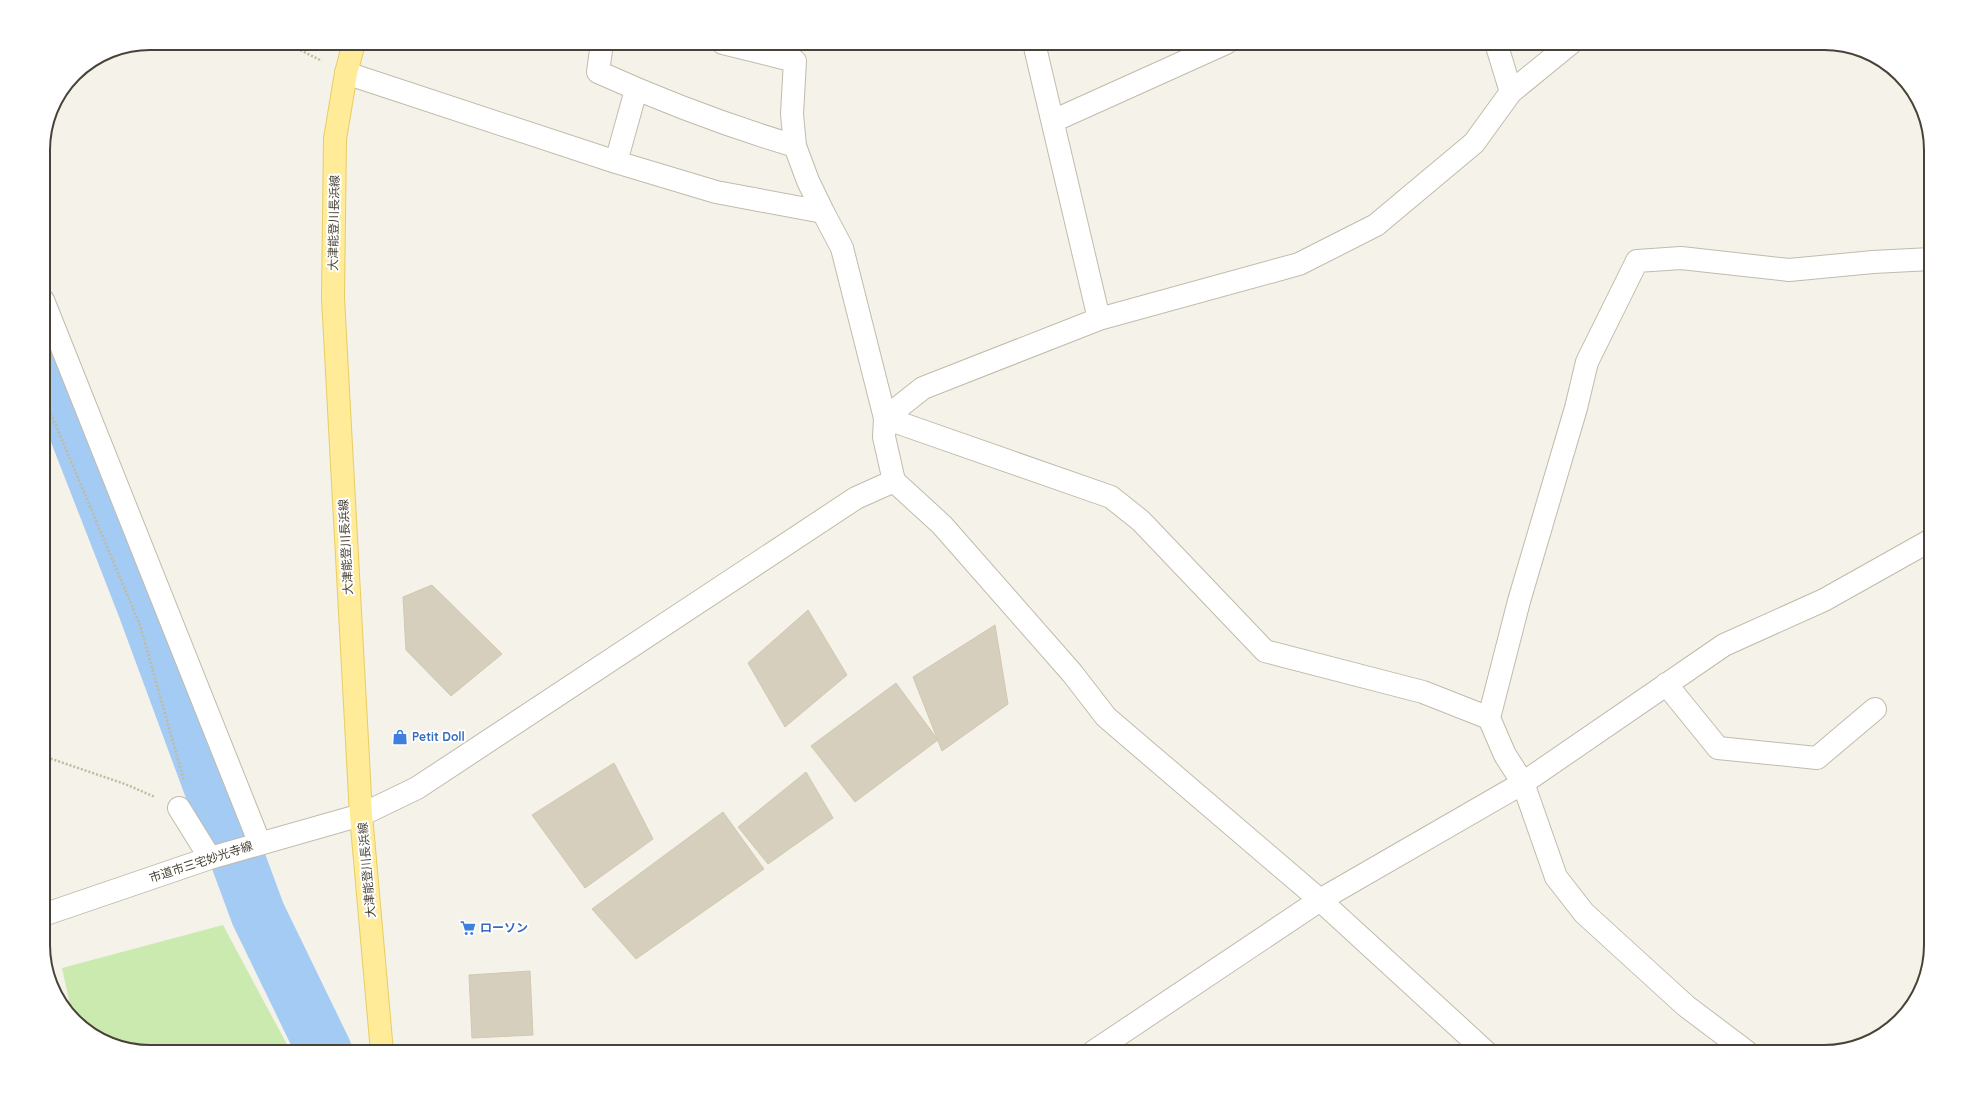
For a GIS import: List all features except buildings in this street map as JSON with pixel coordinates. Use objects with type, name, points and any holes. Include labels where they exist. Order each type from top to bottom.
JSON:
[{"type":"main road","name":"大津能登川長浜線","points":[[352,50],[346,73],[335,139],[333,298],[361,815],[381,1045]]},
{"type":"street","points":[[601,50],[598,72],[636,90],[750,133],[795,146]]},
{"type":"street","points":[[751,50],[795,61],[792,114],[795,146],[808,181],[842,248],[885,418],[884,437],[894,481],[942,525],[1072,673],[1106,717],[1320,900],[1478,1045]]},
{"type":"street","points":[[1036,50],[1098,319]]},
{"type":"street","points":[[1052,121],[1210,50]]},
{"type":"street","points":[[1498,50],[1511,92]]},
{"type":"street","points":[[885,418],[923,388],[1098,319],[1299,264],[1376,225],[1474,143],[1511,92],[1562,50]]},
{"type":"street","points":[[346,73],[616,162],[716,192],[823,212]]},
{"type":"street","points":[[616,162],[636,90]]},
{"type":"street","points":[[1739,1045],[1686,1006],[1584,913],[1556,877],[1523,783],[1505,755],[1489,718],[1518,601],[1576,408],[1588,362],[1637,261],[1681,258],[1789,270],[1873,262],[1924,259]]},
{"type":"street","points":[[50,318],[260,844]]},
{"type":"street","points":[[885,418],[1111,497],[1141,521],[1265,651],[1423,692],[1489,718]]},
{"type":"street","name":"市道市三宅妙光寺線","points":[[50,914],[210,858],[361,815],[423,785],[856,498],[894,481]]},
{"type":"street","points":[[1103,1045],[1320,900],[1523,783],[1724,645],[1824,600],[1924,544]]},
{"type":"street","points":[[1666,684],[1718,748],[1818,758],[1874,709]]},
{"type":"street","points":[[178,808],[210,858]]},
{"type":"path","points":[[300,50],[346,73]]},
{"type":"path","points":[[50,412],[140,625],[185,783],[178,808],[125,784],[50,758]]},
{"type":"green space","points":[[223,925],[287,1045],[150,1045],[124,1042],[100,1032],[79,1016],[70,1005],[62,968]]},
{"type":"waterway","points":[[50,364],[144,605],[258,914],[322,1045]]},
{"type":"place","name":"Petit Doll","points":[[400,737]]},
{"type":"place","name":"ローソン","points":[[468,928]]}]
